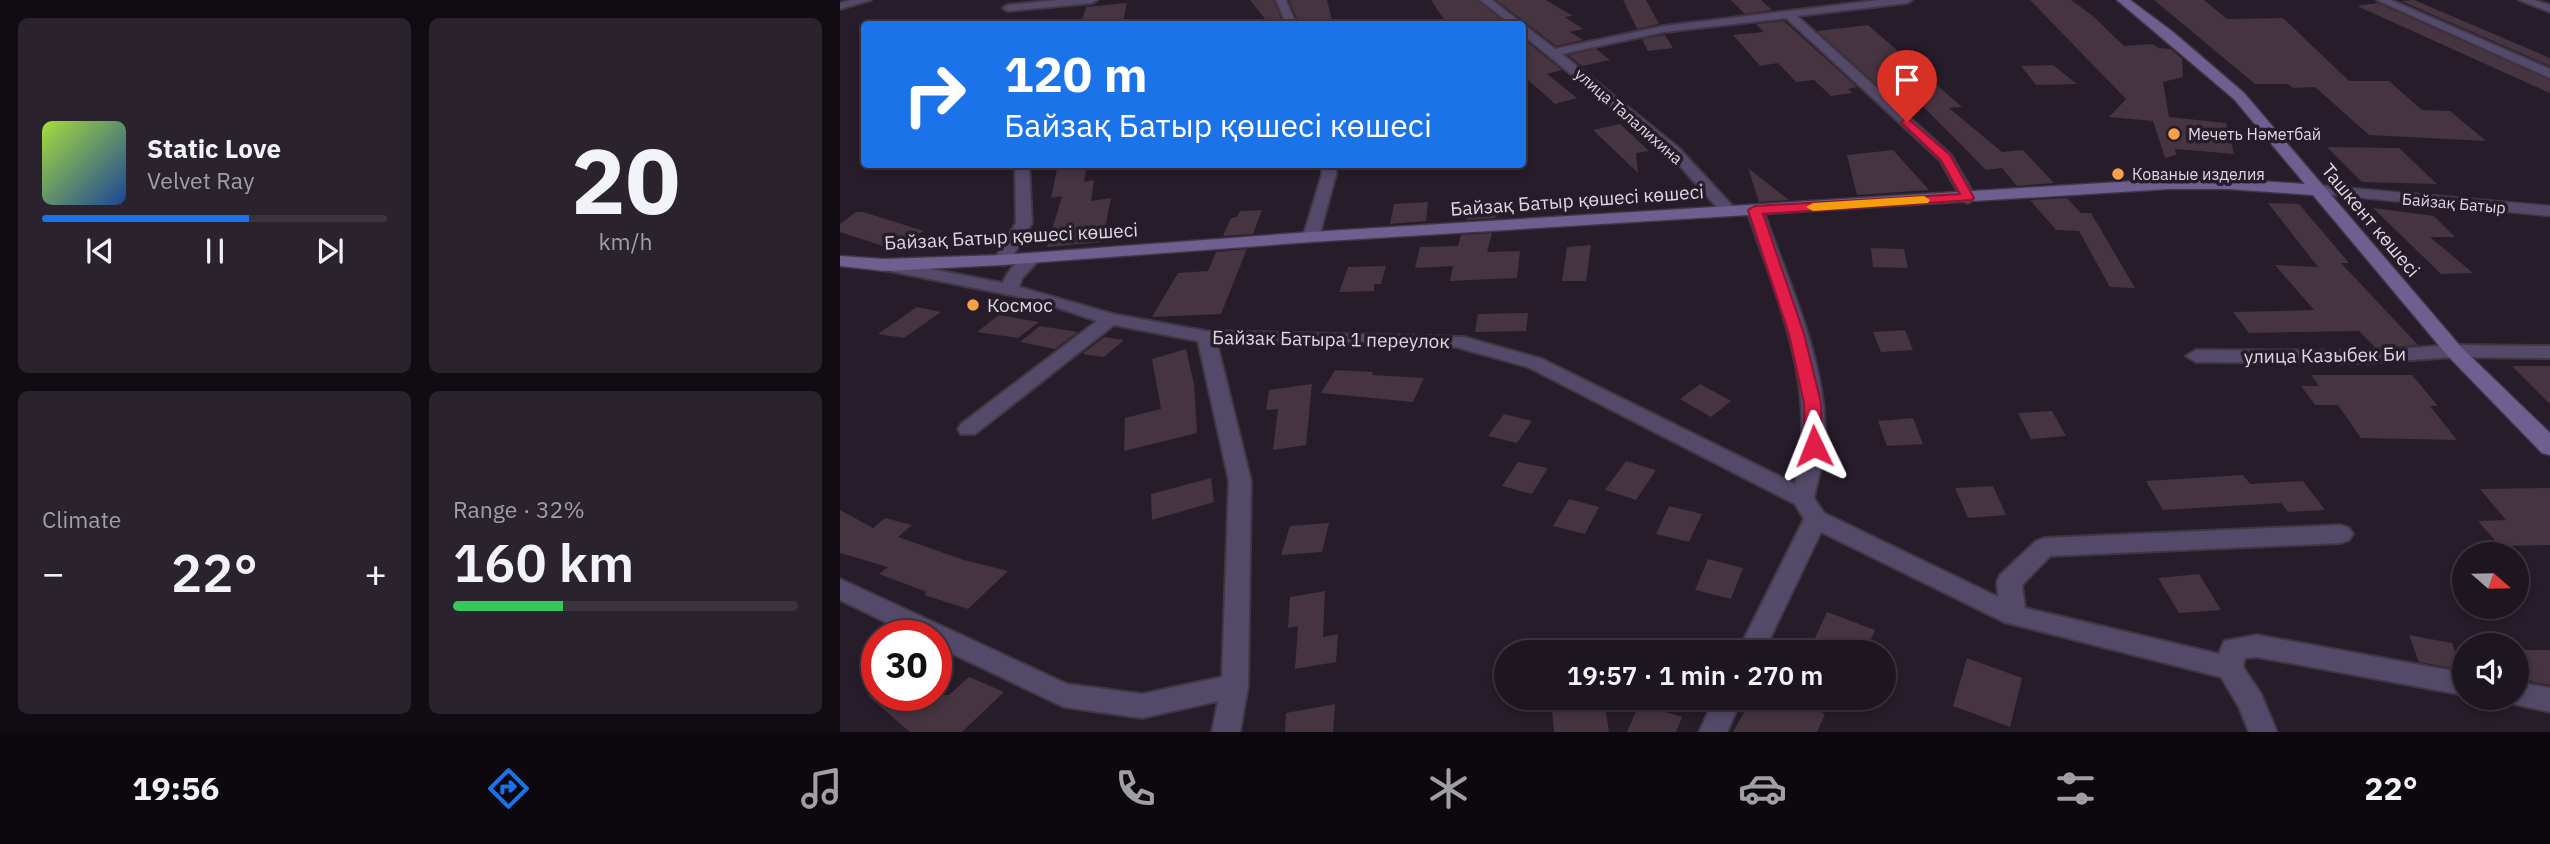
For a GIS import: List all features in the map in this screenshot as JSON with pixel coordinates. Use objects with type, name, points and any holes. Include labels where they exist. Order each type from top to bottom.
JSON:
[{"type":"main road","name":"Ташкент көшесі","points":[[2123,0],[2169,35],[2239,96],[2454,351],[2550,447]]},
{"type":"main road","name":"Байзақ Батыр қөшесі көшесі","points":[[840,261],[884,265],[1002,260],[1311,237],[2168,184],[2228,184],[2317,190]]},
{"type":"street","points":[[840,6],[866,0]]},
{"type":"street","points":[[1007,4],[1092,0]]},
{"type":"street","points":[[1281,0],[1290,21]]},
{"type":"street","points":[[1485,0],[1514,21]]},
{"type":"street","points":[[1555,52],[1664,29],[1907,0]]},
{"type":"street","points":[[2382,0],[2550,74]]},
{"type":"street","points":[[2524,0],[2550,9]]},
{"type":"street","points":[[1789,15],[1946,158],[1968,198]]},
{"type":"street","name":"улица Талалихина","points":[[1526,31],[1675,152],[1729,211]]},
{"type":"street","points":[[1002,260],[1024,223],[1022,168]]},
{"type":"street","points":[[1311,237],[1329,168]]},
{"type":"street","name":"Байзақ Батыр","points":[[2317,190],[2550,211]]},
{"type":"street","points":[[1755,210],[1797,334],[1812,403],[1814,446],[1802,498]]},
{"type":"street","points":[[1009,290],[1014,276],[1033,258]]},
{"type":"street","name":"Байзак Батыра 1 переулок","points":[[884,265],[1039,296],[1110,318],[1206,337],[1457,341],[1535,363],[1802,498],[1816,519]]},
{"type":"street","points":[[968,429],[1110,318]]},
{"type":"street","points":[[1206,337],[1240,481],[1235,686],[1226,732]]},
{"type":"street","name":"улица Казыбек Би","points":[[2196,356],[2368,357],[2454,351],[2550,352]]},
{"type":"street","points":[[1756,640],[1816,519],[2013,615],[2230,668]]},
{"type":"street","points":[[2013,615],[2009,582],[2044,547],[2341,534]]},
{"type":"street","points":[[840,589],[1064,695],[1142,706],[1235,686]]},
{"type":"street","points":[[2263,732],[2251,702],[2230,668],[2233,649],[2257,646],[2452,682]]},
{"type":"street","points":[[2529,696],[2550,700]]},
{"type":"street","points":[[1713,732],[1723,710]]},
{"type":"building","points":[[1250,0],[1274,0],[1282,21],[1267,21]]},
{"type":"building","points":[[1289,0],[1327,0],[1332,21],[1298,21]]},
{"type":"building","points":[[1431,0],[1477,0],[1503,21],[1445,21]]},
{"type":"building","points":[[1496,0],[1546,0],[1573,16],[1565,17],[1583,29],[1570,32],[1583,40],[1556,46]]},
{"type":"building","points":[[1623,0],[1646,0],[1659,24],[1637,29]]},
{"type":"building","points":[[1731,0],[1761,0],[1772,10],[1745,14]]},
{"type":"building","points":[[2030,0],[2071,0],[2093,16],[2124,46],[2152,44],[2171,49],[2182,59],[2183,77],[2163,82],[2169,117],[2226,123],[2234,154],[2175,149],[2176,155],[2165,158],[2153,121],[2109,117],[2126,99]]},
{"type":"building","points":[[2154,0],[2204,0],[2227,19],[2283,18],[2349,81],[2389,81],[2422,110],[2450,111],[2486,141],[2369,135],[2315,87],[2255,84]]},
{"type":"building","points":[[2414,0],[2550,58],[2550,66],[2401,1]]},
{"type":"building","points":[[1127,3],[1123,21],[1082,21],[1086,7]]},
{"type":"building","points":[[2378,3],[2550,80],[2550,93],[2357,6]]},
{"type":"building","points":[[1784,21],[1857,87],[1848,89],[1853,93],[1831,96],[1814,80],[1796,82],[1778,63],[1760,66],[1733,35],[1764,32],[1756,24]]},
{"type":"building","points":[[1868,25],[1962,107],[1949,108],[2002,152],[2023,150],[2054,183],[2017,186],[2002,168],[1986,170],[1899,82],[1877,85],[1817,31]]},
{"type":"building","points":[[1665,35],[1673,48],[1648,51],[1642,39]]},
{"type":"building","points":[[1526,41],[1562,70],[1547,74],[1577,98],[1555,104],[1526,78]]},
{"type":"building","points":[[1596,49],[1610,60],[1582,66],[1568,55]]},
{"type":"building","points":[[2053,65],[2077,84],[2036,85],[2021,66]]},
{"type":"building","points":[[1620,124],[1649,151],[1636,153],[1638,173],[1593,130]]},
{"type":"building","points":[[2327,147],[2399,148],[2437,184],[2362,182]]},
{"type":"building","points":[[1893,150],[1929,190],[1857,195],[1847,155]]},
{"type":"building","points":[[1057,168],[1086,168],[1084,182],[1094,180],[1091,201],[1111,198],[1102,242],[1047,247],[1062,196],[1051,198]]},
{"type":"building","points":[[1748,168],[1789,200],[1759,202]]},
{"type":"building","points":[[2067,198],[2081,213],[2091,213],[2135,288],[2110,287],[2079,231],[2056,230],[2030,200]]},
{"type":"building","points":[[1428,202],[1426,221],[1390,224],[1394,204]]},
{"type":"building","points":[[2268,203],[2299,204],[2349,263],[2341,263],[2418,345],[2376,348],[2359,331],[2249,333],[2233,312],[2314,310],[2275,265],[2318,267]]},
{"type":"building","points":[[1470,204],[1499,204],[1495,218],[1466,220]]},
{"type":"building","points":[[2373,208],[2434,216],[2455,237],[2430,237],[2473,273],[2441,274]]},
{"type":"building","points":[[1262,210],[1253,234],[1223,236],[1231,218],[1237,217],[1240,211]]},
{"type":"building","points":[[856,212],[924,231],[889,248],[840,232],[840,224]]},
{"type":"building","points":[[1492,233],[1487,252],[1520,251],[1517,278],[1450,281],[1453,266],[1415,268],[1420,247],[1458,246],[1461,235]]},
{"type":"building","points":[[1591,245],[1586,281],[1562,281],[1567,247]]},
{"type":"building","points":[[1871,248],[1904,249],[1908,268],[1873,267]]},
{"type":"building","points":[[1247,249],[1221,314],[1152,317],[1178,273],[1208,271],[1216,252]]},
{"type":"building","points":[[1386,266],[1381,284],[1374,284],[1374,291],[1339,292],[1348,267]]},
{"type":"building","points":[[917,307],[941,312],[904,338],[878,334]]},
{"type":"building","points":[[1528,313],[1526,331],[1475,332],[1478,314]]},
{"type":"building","points":[[999,315],[1039,322],[1018,338],[977,332]]},
{"type":"building","points":[[1040,326],[1078,332],[1055,349],[1020,342]]},
{"type":"building","points":[[1905,330],[1913,350],[1881,352],[1873,332]]},
{"type":"building","points":[[1104,337],[1124,340],[1104,357],[1082,354]]},
{"type":"building","points":[[1186,349],[1194,384],[1197,433],[1124,451],[1125,418],[1161,409],[1152,359]]},
{"type":"building","points":[[2512,366],[2550,366],[2550,404]]},
{"type":"building","points":[[1335,370],[1424,378],[1413,402],[1321,393]]},
{"type":"building","points":[[2311,375],[2412,375],[2438,406],[2430,406],[2457,440],[2361,438],[2338,405],[2315,405],[2301,386],[2319,386]]},
{"type":"building","points":[[1312,384],[1306,445],[1273,450],[1278,409],[1266,410],[1269,390]]},
{"type":"building","points":[[1700,384],[1731,401],[1711,417],[1680,399]]},
{"type":"building","points":[[2052,411],[2066,436],[2031,439],[2018,413]]},
{"type":"building","points":[[1504,414],[1532,421],[1517,443],[1488,436]]},
{"type":"building","points":[[1913,418],[1923,444],[1887,446],[1878,421]]},
{"type":"building","points":[[1626,461],[1656,470],[1636,500],[1605,490]]},
{"type":"building","points":[[1518,462],[1548,468],[1532,494],[1502,486]]},
{"type":"building","points":[[2243,475],[2250,484],[2303,481],[2325,510],[2288,512],[2281,503],[2163,510],[2146,481]]},
{"type":"building","points":[[1211,478],[1214,502],[1152,520],[1151,494]]},
{"type":"building","points":[[1993,486],[2006,515],[1968,518],[1955,488]]},
{"type":"building","points":[[2550,488],[2550,545],[2496,542],[2478,521],[2506,520],[2480,489]]},
{"type":"building","points":[[1569,499],[1599,507],[1585,534],[1553,526]]},
{"type":"building","points":[[1669,506],[1702,514],[1689,542],[1656,534]]},
{"type":"building","points":[[840,510],[873,528],[885,518],[912,525],[898,537],[964,560],[1008,571],[968,609],[924,595],[927,592],[879,574],[888,567],[840,553]]},
{"type":"building","points":[[1329,523],[1322,552],[1281,555],[1290,526]]},
{"type":"building","points":[[1708,559],[1743,568],[1731,599],[1695,590]]},
{"type":"building","points":[[2199,574],[2221,610],[2179,613],[2158,578]]},
{"type":"building","points":[[1325,591],[1323,637],[1338,634],[1336,662],[1295,669],[1298,626],[1288,628],[1290,597]]},
{"type":"building","points":[[1827,612],[1875,630],[1871,640],[1814,640]]},
{"type":"building","points":[[2409,635],[2452,643],[2452,668],[2419,662]]},
{"type":"building","points":[[2529,650],[2550,650],[2550,685],[2532,682],[2529,678]]},
{"type":"building","points":[[1967,658],[2022,678],[2010,727],[1953,706]]},
{"type":"building","points":[[969,677],[1004,692],[962,732],[910,732],[886,711],[952,711],[952,692]]},
{"type":"building","points":[[1335,704],[1333,732],[1285,732],[1286,713]]},
{"type":"building","points":[[1552,710],[1605,710],[1609,732],[1554,732]]},
{"type":"building","points":[[1636,710],[1659,710],[1682,717],[1676,732],[1627,732]]},
{"type":"building","points":[[1745,710],[1816,710],[1825,714],[1817,732],[1733,732]]},
{"type":"slow traffic","points":[[1813,207],[1924,200]]},
{"type":"place","name":"Мечеть Нәметбай","points":[[2174,134]]},
{"type":"place","name":"Кованые изделия","points":[[2118,174]]},
{"type":"place","name":"Космос","points":[[973,305]]},
{"type":"route","points":[[1814,446],[1812,403],[1797,334],[1755,210],[1968,198],[1946,158],[1907,122]]}]
